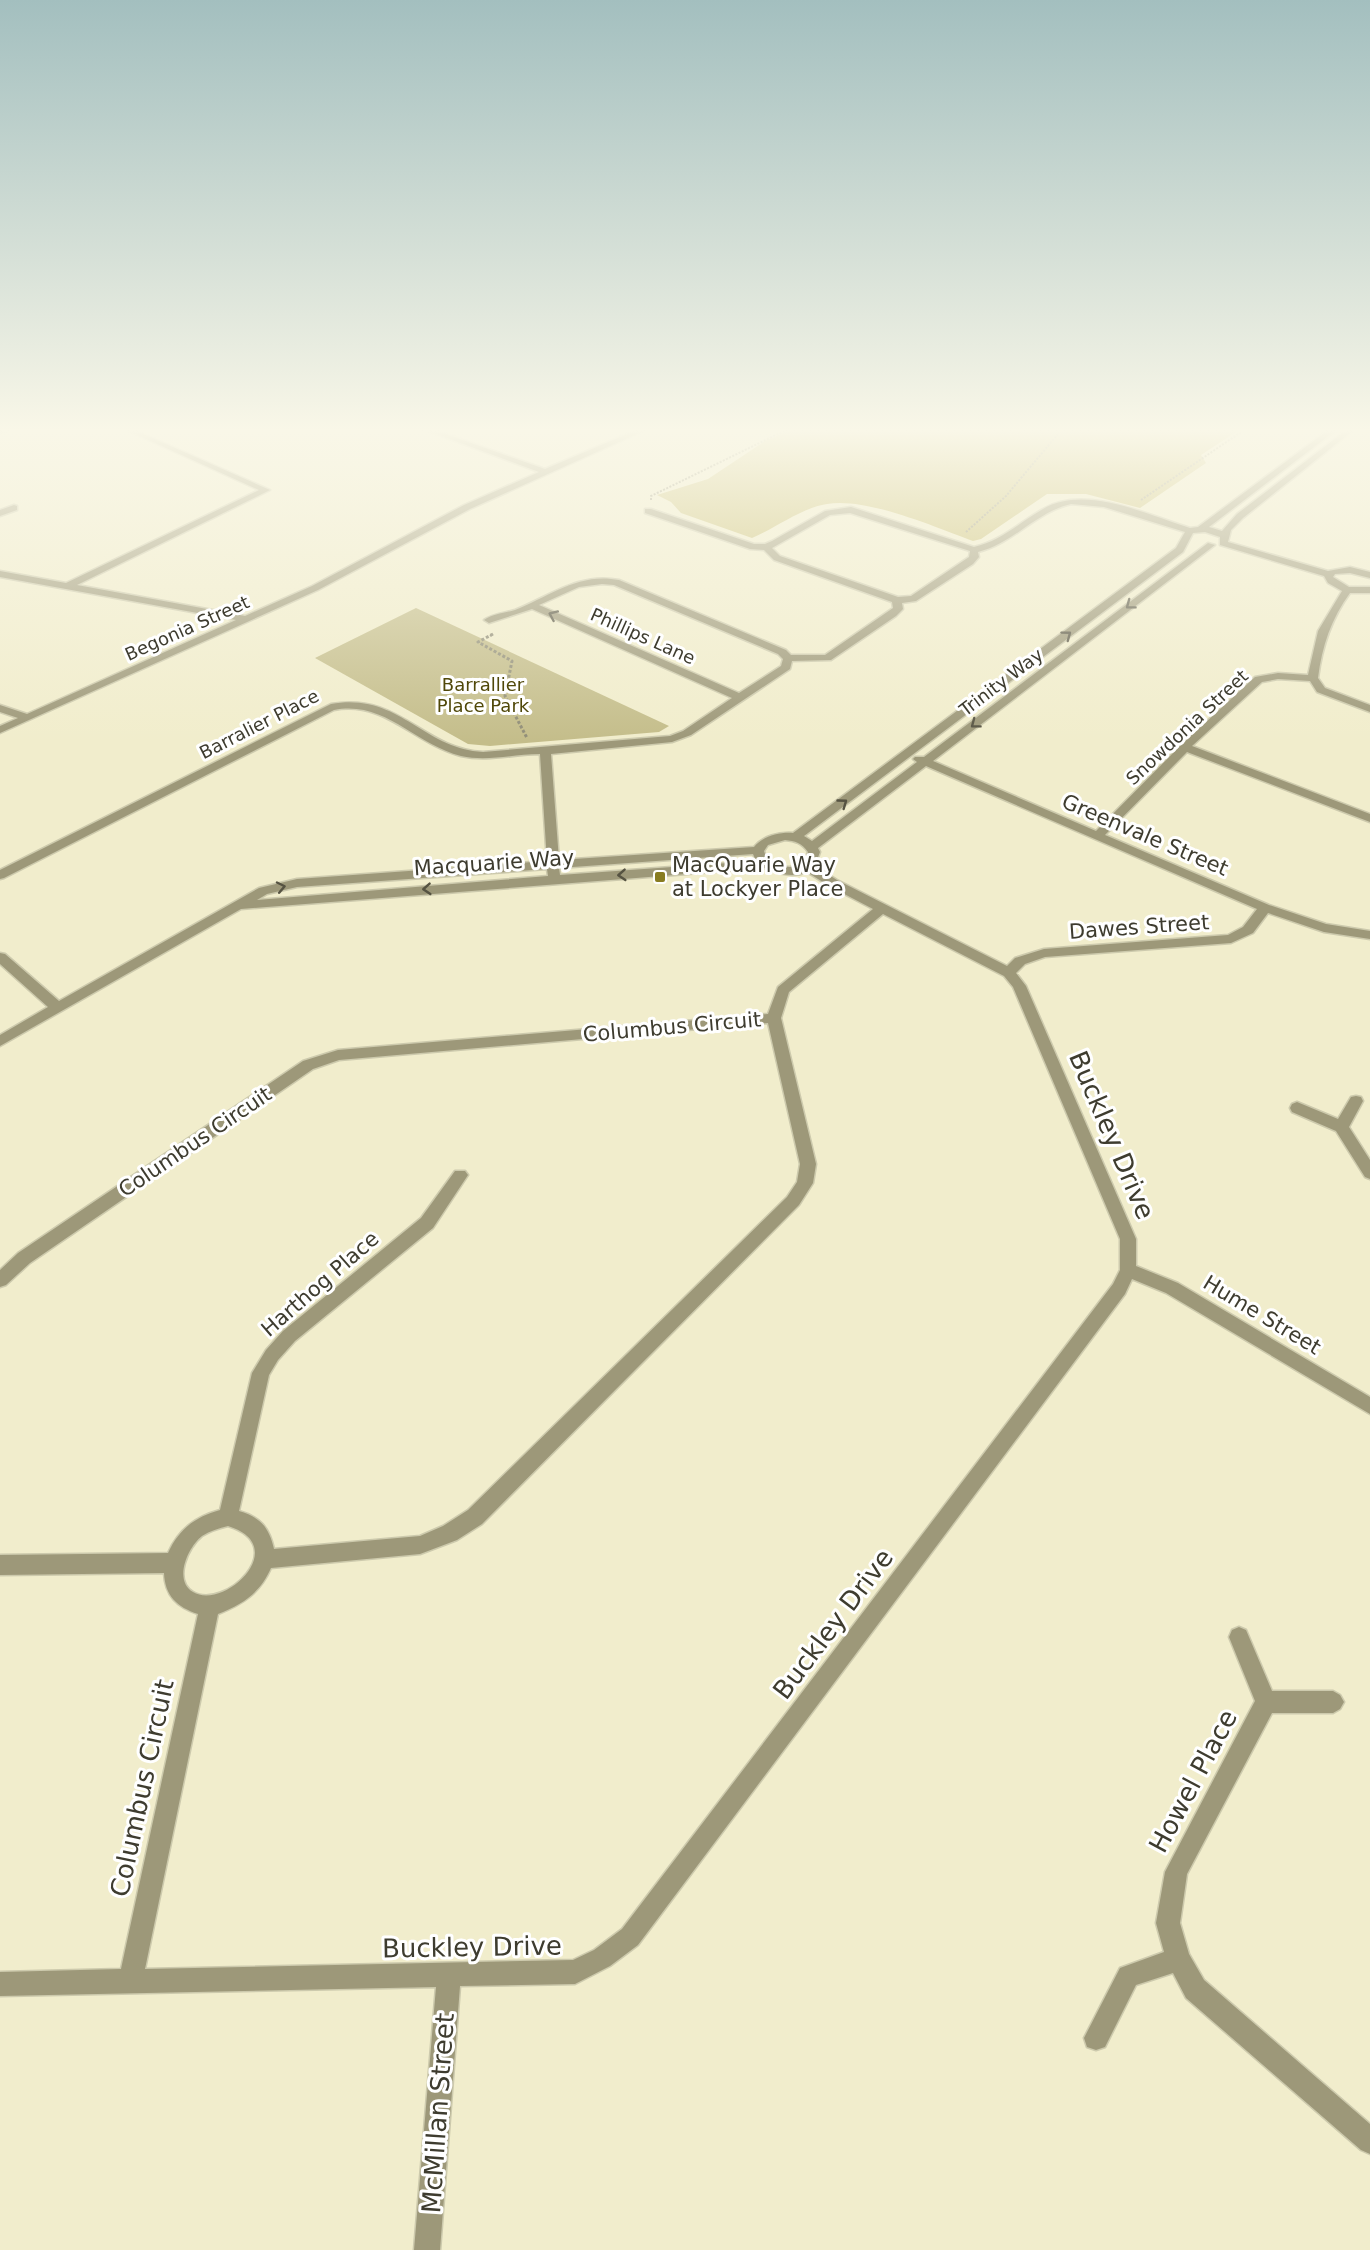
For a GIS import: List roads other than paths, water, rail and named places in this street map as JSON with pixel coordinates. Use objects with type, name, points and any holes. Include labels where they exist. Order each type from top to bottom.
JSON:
[{"type":"street","points":[[68,586],[177,533]]},
{"type":"street","name":"Begonia Street","points":[[0,730],[315,588],[418,533]]},
{"type":"street","points":[[709,533],[743,545],[766,547],[792,533]]},
{"type":"street","points":[[921,533],[974,549],[998,543],[1013,533]]},
{"type":"street","points":[[1179,533],[1192,538],[1197,533]]},
{"type":"street","points":[[1218,533],[1224,539],[1329,574],[1343,569],[1368,572]]},
{"type":"street","points":[[1224,539],[1228,533]]},
{"type":"street","name":"Trinity Way","points":[[758,850],[762,843],[772,838],[796,837],[1180,550],[1192,538],[1211,545]]},
{"type":"street","name":"Trinity Way","points":[[812,846],[1211,545],[1224,539]]},
{"type":"street","points":[[766,547],[777,558],[897,600],[913,599],[963,566],[974,557],[974,549]]},
{"type":"street","points":[[0,574],[247,619]]},
{"type":"street","points":[[1329,574],[1330,581],[1347,590],[1370,590]]},
{"type":"street","points":[[489,620],[518,612],[576,583],[602,580],[615,582],[783,652],[788,658],[827,658],[893,614],[898,609],[897,600]]},
{"type":"street","points":[[1347,590],[1323,628],[1316,653],[1313,678],[1321,690],[1370,709]]},
{"type":"street","name":"Phillips Lane","points":[[531,605],[741,698]]},
{"type":"street","name":"Barralier Place","points":[[0,875],[332,707],[353,704],[374,707],[448,749],[464,754],[483,755],[654,743],[687,733],[786,668],[788,658]]},
{"type":"street","name":"Snowdonia Street","points":[[1098,835],[1185,747],[1259,679],[1278,676],[1313,678]]},
{"type":"street","points":[[0,708],[28,718]]},
{"type":"street","points":[[1185,747],[1370,818]]},
{"type":"street","points":[[545,751],[554,880]]},
{"type":"street","name":"Greenvale Street","points":[[909,754],[1265,908],[1324,928],[1370,935]]},
{"type":"street","points":[[758,850],[759,857],[764,864],[785,871],[807,866],[814,857],[812,846],[796,837]]},
{"type":"street","name":"Macquarie Way","points":[[0,1041],[263,891],[297,883],[758,850]]},
{"type":"street","name":"Macquarie Way","points":[[228,910],[270,901],[764,864]]},
{"type":"street","name":"Buckley Drive","points":[[0,1984],[575,1972],[602,1958],[630,1937],[1112,1299],[1128,1270],[1128,1239],[1019,986],[1008,973],[833,883],[807,866]]},
{"type":"street","points":[[774,1018],[783,990],[882,908]]},
{"type":"street","name":"Dawes Street","points":[[1008,973],[1020,961],[1044,953],[1231,939],[1248,930],[1265,908]]},
{"type":"street","points":[[0,957],[58,1008]]},
{"type":"street","name":"Columbus Circuit","points":[[0,1280],[24,1258],[308,1065],[323,1059],[338,1055],[774,1018],[808,1164],[805,1184],[793,1201],[475,1517],[450,1533],[420,1545],[265,1559]]},
{"type":"street","points":[[1341,1127],[1356,1101]]},
{"type":"street","points":[[1297,1108],[1341,1127],[1370,1173]]},
{"type":"street","name":"Harthog Place","points":[[228,1517],[261,1373],[272,1355],[289,1336],[427,1223],[460,1175]]},
{"type":"street","name":"Hume Street","points":[[1128,1270],[1172,1288],[1370,1406]]},
{"type":"street","points":[[228,1517],[242,1518],[253,1524],[261,1533],[265,1545],[265,1559],[251,1585],[238,1596],[224,1603],[210,1606],[196,1604],[184,1598],[177,1589],[173,1576],[174,1563],[179,1549],[188,1536],[214,1520],[228,1517]]},
{"type":"street","points":[[0,1565],[174,1563]]},
{"type":"street","name":"Columbus Circuit","points":[[131,1981],[210,1606]]},
{"type":"street","name":"Howel Place","points":[[1239,1637],[1266,1702]]},
{"type":"street","name":"Howel Place","points":[[1266,1702],[1333,1702]]},
{"type":"street","name":"Howel Place","points":[[1266,1702],[1176,1872],[1168,1923],[1178,1959],[1195,1989],[1370,2141]]},
{"type":"street","points":[[1096,2038],[1128,1977],[1178,1959]]},
{"type":"street","name":"McMillan Street","points":[[427,2250],[449,1975]]},
{"type":"place","name":"MacQuarie Way at Lockyer Place","points":[[660,877]]},
{"type":"park label","name":"Barrallier Place Park","points":[[483,694]]}]
